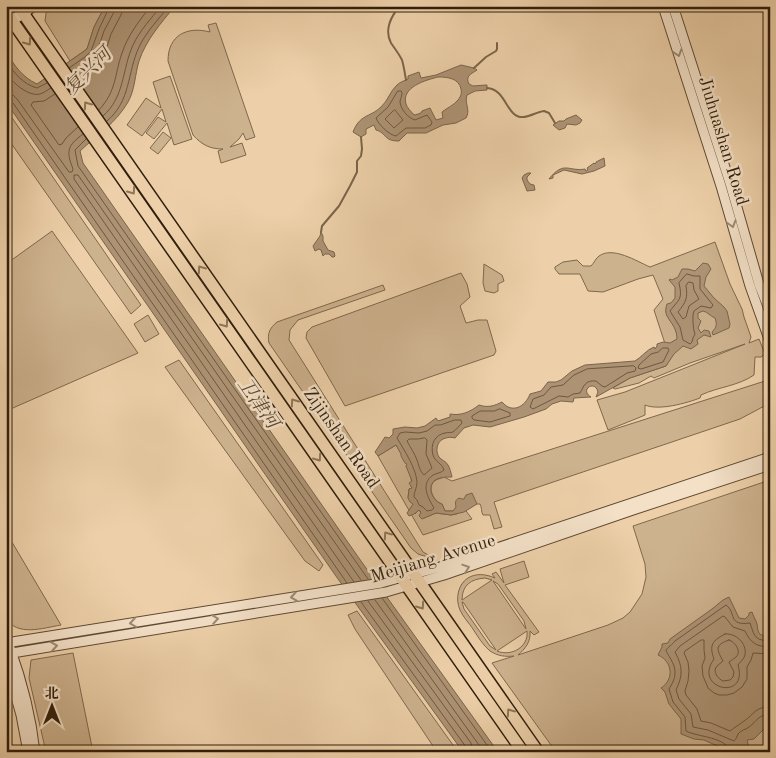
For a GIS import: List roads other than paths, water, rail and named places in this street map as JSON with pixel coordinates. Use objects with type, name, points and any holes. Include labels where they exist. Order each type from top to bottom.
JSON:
[{"type":"main road","name":"Zijinshan Road","points":[[14,13],[59,65],[538,752]]},
{"type":"main road","name":"Zijinshan Road","points":[[14,13],[49,72],[523,752]]},
{"type":"street","name":"Jiuhuashan Road","points":[[663,6],[718,176],[750,286],[770,342]]},
{"type":"street","name":"Jiuhuashan Road","points":[[673,6],[730,183],[759,284],[770,312]]},
{"type":"street","name":"Meijiang Avenue","points":[[417,579],[440,567],[770,457]]},
{"type":"street","name":"Meijiang Avenue","points":[[9,654],[386,592],[417,579],[770,465]]},
{"type":"street","name":"Meijiang Avenue","points":[[7,642],[381,583],[405,583]]},
{"type":"street","points":[[7,642],[9,654],[19,671],[34,738],[35,752]]},
{"type":"street","points":[[6,662],[21,715],[28,752]]},
{"type":"water","name":"复兴河","points":[[105,6],[175,6],[154,32],[146,46],[139,61],[128,102],[112,123],[80,151],[83,163],[361,561],[498,752],[463,752],[338,579],[6,102],[6,52],[23,74],[37,84],[87,49],[94,27]]},
{"type":"water","points":[[461,65],[474,68],[477,70],[468,77],[469,84],[473,86],[487,85],[487,90],[475,91],[467,95],[468,112],[466,118],[456,123],[443,125],[426,133],[407,133],[399,141],[394,141],[376,130],[374,125],[366,129],[366,134],[361,137],[353,132],[359,122],[381,107],[395,87],[408,79],[408,76],[419,72],[421,78],[436,75]],"holes":[[[438,77],[449,78],[458,82],[461,96],[442,112],[443,118],[436,120],[430,108],[421,113],[413,114],[406,104],[405,98],[407,93],[421,82]]]},
{"type":"water","points":[[576,115],[582,120],[576,125],[567,124],[565,128],[559,130],[553,125],[559,121],[564,121]]},
{"type":"water","points":[[604,158],[605,166],[594,171],[582,174],[564,170],[549,179],[554,173],[563,168],[585,169],[586,171],[588,170],[587,168]]},
{"type":"water","points":[[531,173],[527,180],[530,184],[534,185],[535,190],[527,191],[522,178]]},
{"type":"water","points":[[321,232],[323,241],[328,250],[334,252],[334,257],[329,254],[323,256],[319,249],[315,251],[313,246]]},
{"type":"water","points":[[703,263],[708,264],[711,269],[706,277],[704,286],[727,311],[729,328],[713,335],[712,332],[716,325],[715,318],[703,311],[698,313],[698,318],[701,321],[698,328],[701,333],[704,330],[709,331],[711,337],[704,335],[697,340],[698,344],[691,349],[683,346],[674,354],[666,366],[630,378],[596,397],[598,392],[594,386],[591,386],[587,391],[591,397],[574,398],[573,402],[561,401],[552,404],[546,409],[490,427],[473,425],[464,428],[455,438],[449,437],[441,440],[438,444],[437,452],[439,457],[448,465],[452,477],[441,478],[432,483],[433,497],[442,504],[445,511],[453,511],[456,507],[455,503],[459,498],[464,499],[466,495],[472,493],[477,504],[464,512],[451,515],[436,513],[422,519],[419,516],[421,512],[419,510],[409,516],[407,513],[413,504],[408,498],[409,489],[412,488],[409,483],[412,481],[406,466],[407,464],[396,445],[378,456],[375,452],[385,437],[389,438],[393,434],[393,429],[425,426],[436,418],[438,421],[450,417],[450,414],[465,413],[479,405],[491,406],[502,402],[510,408],[518,407],[528,399],[530,394],[541,391],[548,382],[561,380],[572,371],[585,365],[635,361],[651,348],[654,347],[655,349],[657,344],[663,342],[670,343],[677,339],[677,334],[666,311],[667,304],[671,303],[675,298],[675,287],[669,280],[678,277],[682,269],[695,271]]},
{"type":"water","points":[[729,597],[739,618],[745,619],[752,612],[760,634],[770,634],[770,723],[754,739],[747,740],[751,752],[731,752],[704,740],[694,739],[681,734],[681,719],[669,704],[665,692],[661,688],[670,675],[669,666],[666,661],[658,655],[662,644],[668,643],[670,639]]},
{"type":"waterway","points":[[400,6],[391,19],[388,33],[391,43],[402,60],[406,80]]},
{"type":"waterway","points":[[474,68],[496,51],[497,43]]},
{"type":"waterway","points":[[487,88],[499,93],[513,113],[518,116],[524,117],[544,111],[549,113],[555,123]]},
{"type":"waterway","points":[[321,232],[322,226],[339,206],[357,172],[357,161],[361,156],[362,149],[361,137]]},
{"type":"water label","name":"卫津河","points":[[257,404]]}]
